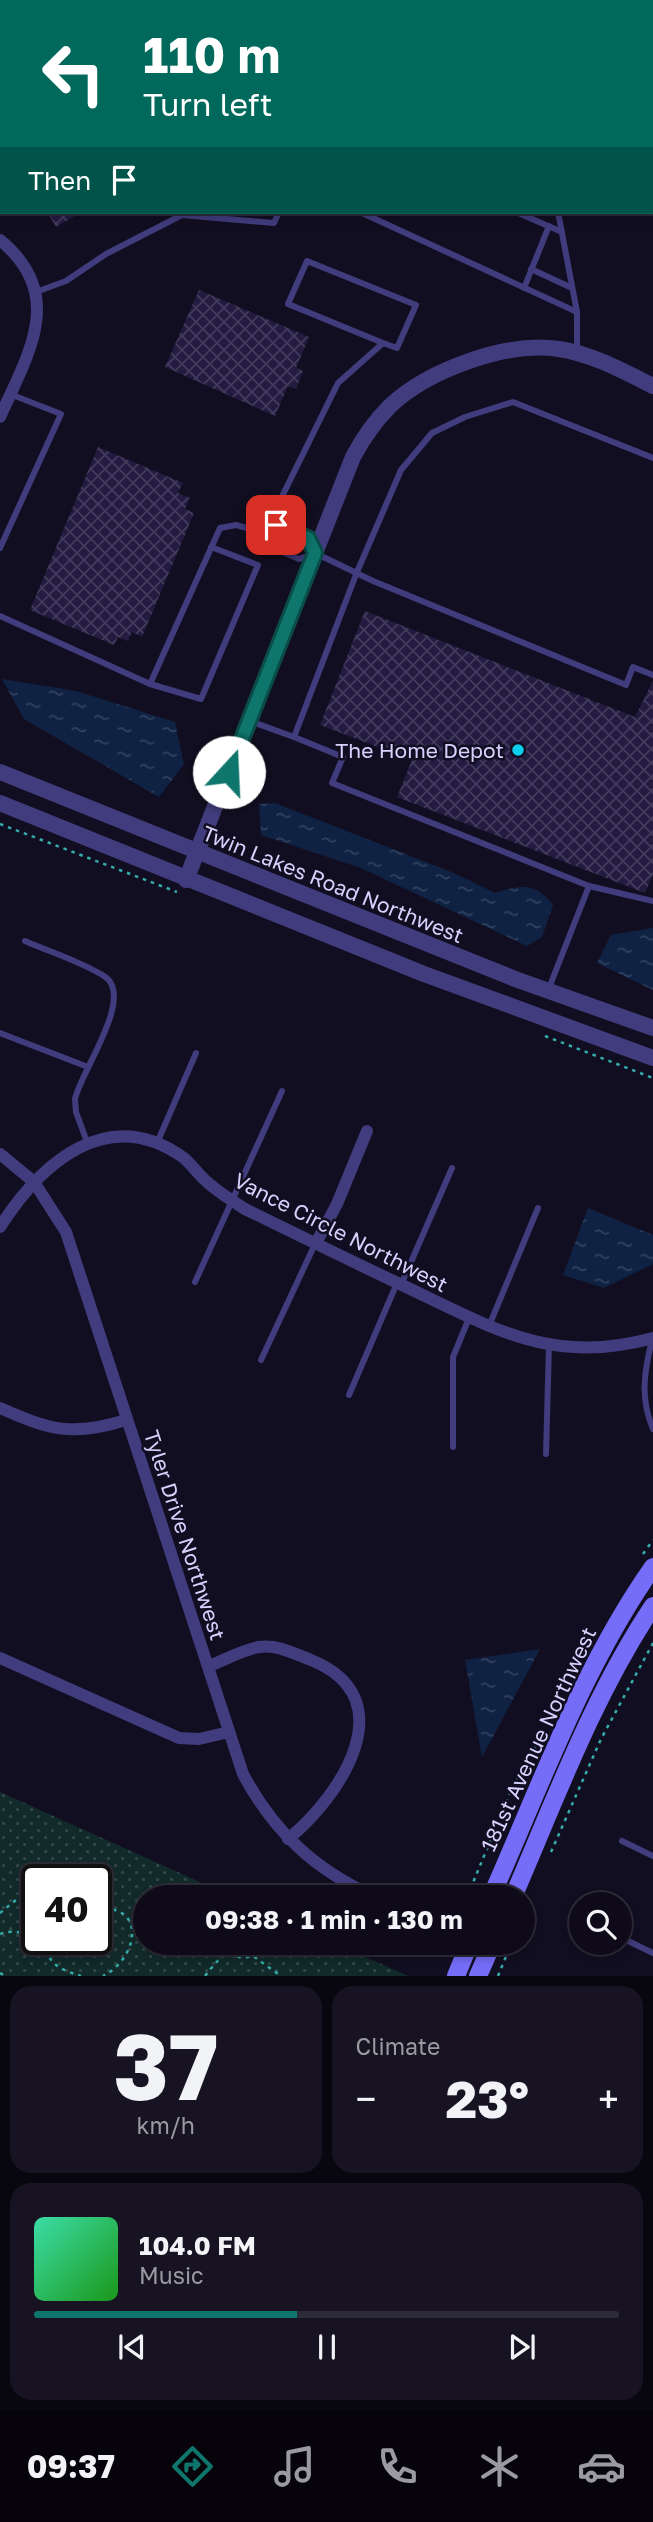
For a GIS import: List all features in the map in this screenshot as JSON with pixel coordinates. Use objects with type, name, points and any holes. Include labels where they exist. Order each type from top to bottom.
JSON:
[{"type":"main road","name":"181st Avenue Northwest","points":[[496,1885],[569,1715],[608,1638],[653,1567]]},
{"type":"main road","name":"181st Avenue Northwest","points":[[518,1885],[587,1723],[625,1648],[653,1606]]},
{"type":"main road","points":[[456,1976],[473,1955]]},
{"type":"main road","points":[[478,1976],[481,1955]]},
{"type":"street","points":[[0,240],[26,267],[36,292],[38,316],[35,334],[0,418]]},
{"type":"street","points":[[186,880],[353,457],[384,412],[407,392],[438,375],[497,353],[538,348],[577,354],[653,386]]},
{"type":"street","name":"Twin Lakes Road Northwest","points":[[0,772],[198,853],[548,990],[653,1028]]},
{"type":"street","points":[[0,803],[425,974],[653,1058]]},
{"type":"street","points":[[316,1243],[337,1204],[367,1131]]},
{"type":"street","name":"Vance Circle Northwest","points":[[0,1227],[34,1182],[72,1151],[88,1142],[116,1137],[157,1143],[184,1158],[233,1201],[488,1327],[549,1345],[606,1348],[653,1338]]},
{"type":"street","name":"Tyler Drive Northwest","points":[[0,1154],[34,1182],[66,1232],[243,1774],[255,1796],[288,1839],[326,1872],[351,1885]]},
{"type":"street","points":[[0,1408],[54,1429],[87,1430],[126,1420]]},
{"type":"street","points":[[208,1666],[260,1647],[274,1647],[331,1669],[352,1689],[360,1725],[353,1753],[332,1793],[305,1825],[288,1839]]},
{"type":"street","points":[[0,1658],[178,1738],[199,1739],[229,1732]]},
{"type":"lane","points":[[36,292],[66,281],[106,254],[182,215],[274,223],[278,214]]},
{"type":"lane","points":[[364,214],[577,312]]},
{"type":"lane","points":[[521,214],[562,232]]},
{"type":"lane","points":[[558,214],[577,312],[577,354]]},
{"type":"lane","points":[[524,288],[549,226]]},
{"type":"lane","points":[[307,261],[416,306],[397,348],[383,343],[288,304],[307,261]]},
{"type":"lane","points":[[531,270],[572,288]]},
{"type":"lane","points":[[315,553],[299,559],[269,546],[264,533],[338,383],[383,343]]},
{"type":"lane","points":[[0,548],[61,414],[10,394]]},
{"type":"lane","points":[[295,737],[357,572],[401,470],[432,433],[465,417],[513,402],[653,458]]},
{"type":"lane","points":[[150,684],[220,528],[236,525],[264,533],[276,525],[308,538],[315,553],[626,685],[633,667],[653,675]]},
{"type":"lane","points":[[0,616],[150,684],[201,699],[258,565],[211,547]]},
{"type":"lane","points":[[248,721],[343,757],[332,783],[589,886],[653,901]]},
{"type":"lane","points":[[548,990],[589,886]]},
{"type":"lane","points":[[24,941],[103,976],[111,983],[115,995],[114,1008],[77,1092],[75,1106],[88,1142]]},
{"type":"lane","points":[[0,1033],[88,1067]]},
{"type":"lane","points":[[157,1143],[196,1054]]},
{"type":"lane","points":[[195,1282],[282,1091]]},
{"type":"lane","points":[[348,1395],[452,1168]]},
{"type":"lane","points":[[488,1327],[538,1208]]},
{"type":"lane","points":[[261,1360],[316,1243]]},
{"type":"lane","points":[[453,1447],[453,1357],[469,1318]]},
{"type":"lane","points":[[653,1338],[646,1364],[643,1402],[653,1430]]},
{"type":"lane","points":[[546,1454],[549,1345]]},
{"type":"lane","points":[[622,1841],[653,1856]]},
{"type":"lane","points":[[632,1943],[653,1953]]},
{"type":"path","points":[[548,1858],[601,1739],[653,1643]]},
{"type":"path","points":[[0,1913],[21,1896]]},
{"type":"path","points":[[103,1976],[130,1951],[134,1936],[129,1919],[112,1909]]},
{"type":"path","points":[[0,1934],[8,1931],[26,1933],[57,1967],[81,1976]]},
{"type":"path","points":[[205,1976],[221,1955],[231,1952],[245,1959],[253,1956],[281,1976]]},
{"type":"path","points":[[498,1976],[507,1955]]},
{"type":"path","points":[[0,1973],[6,1976]]},
{"type":"green space","points":[[0,1792],[206,1885],[133,1885],[133,1955],[361,1955],[408,1976],[0,1976]]},
{"type":"water","points":[[2,679],[76,691],[175,722],[184,764],[159,797],[24,719]]},
{"type":"water","points":[[275,803],[454,873],[495,893],[520,887],[540,892],[553,905],[542,937],[527,946],[361,868],[261,835],[259,804]]},
{"type":"water","points":[[653,928],[653,990],[597,963],[611,935]]},
{"type":"water","points":[[588,1208],[653,1235],[653,1264],[604,1288],[563,1275]]},
{"type":"water","points":[[540,1649],[482,1757],[465,1660]]},
{"type":"building","points":[[48,214],[79,214],[56,227]]},
{"type":"building","points":[[199,290],[309,337],[296,368],[303,371],[296,389],[288,386],[275,416],[165,367]]},
{"type":"building","points":[[98,447],[183,483],[178,493],[190,498],[185,509],[194,513],[142,637],[132,632],[128,641],[118,637],[114,645],[30,610]]},
{"type":"building","name":"The Home Depot","points":[[365,611],[635,717],[653,681],[653,874],[645,893],[397,797],[412,760],[320,725]]},
{"type":"place","name":"The Home Depot","points":[[518,750]]},
{"type":"route","points":[[229,772],[315,553],[308,538],[276,525]]}]
